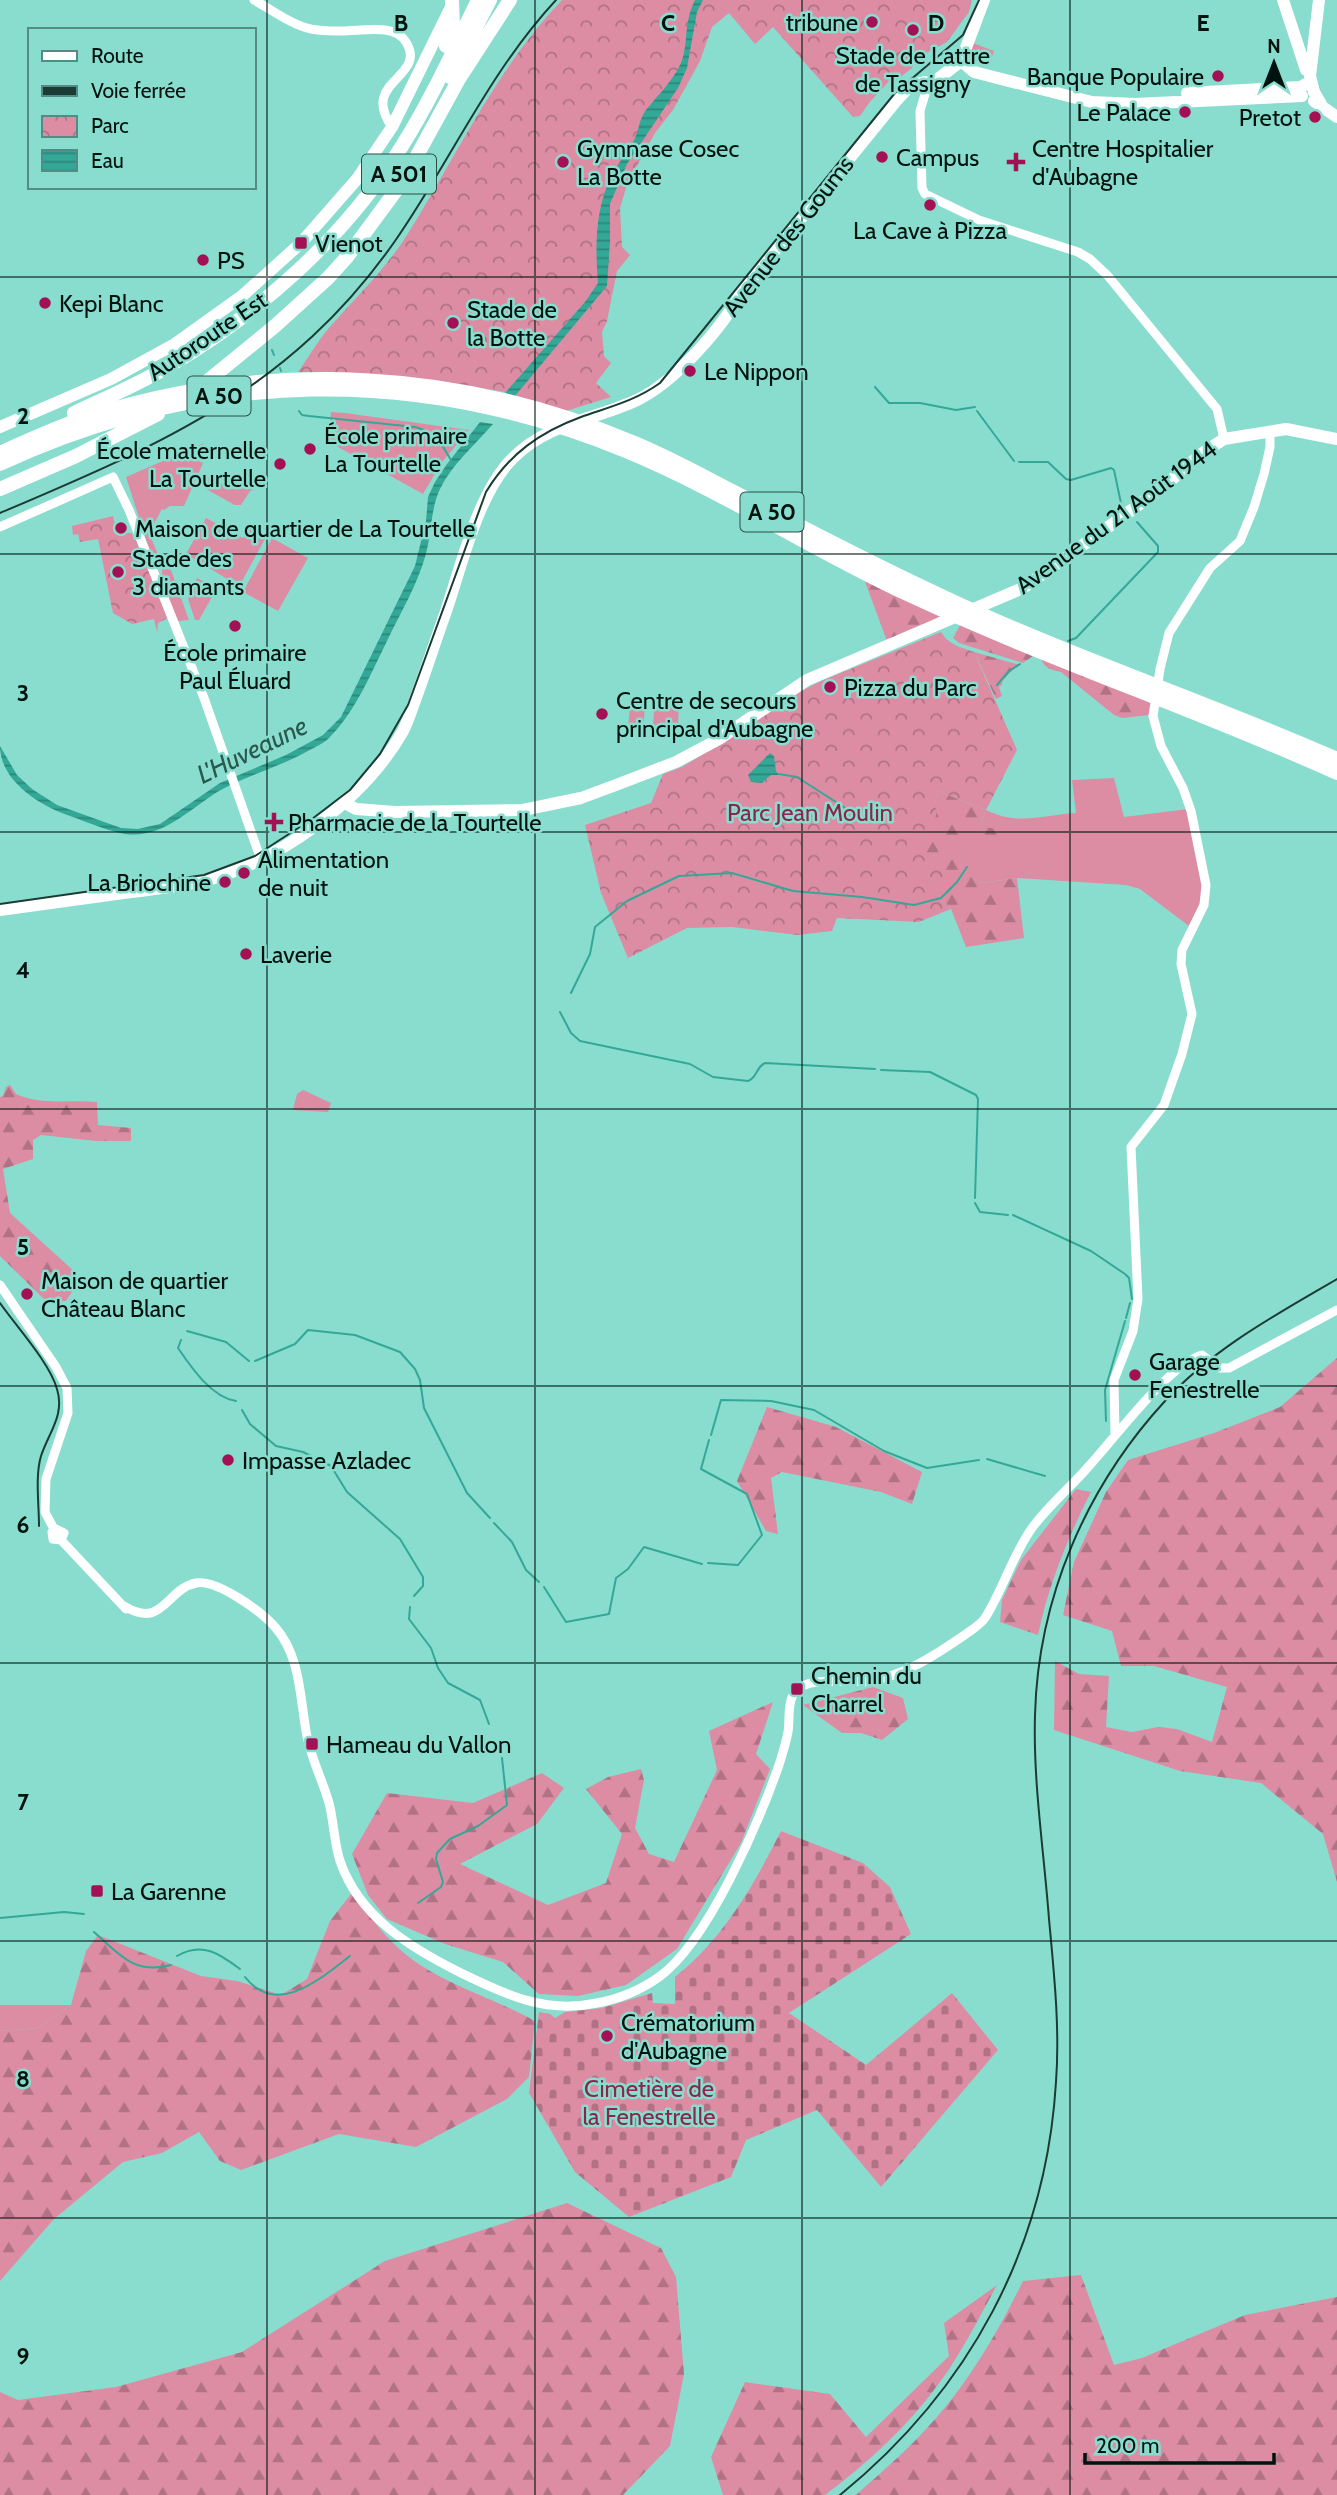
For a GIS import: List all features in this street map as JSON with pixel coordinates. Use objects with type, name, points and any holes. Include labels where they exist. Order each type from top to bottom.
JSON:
[{"type":"highway","points":[[355,211],[407,127],[451,37],[453,0]]},
{"type":"highway","name":"A 501","points":[[355,211],[402,145],[478,0]]},
{"type":"highway","name":"A 501","points":[[275,326],[324,275],[396,178],[490,0]]},
{"type":"highway","points":[[275,326],[328,278],[403,181],[459,79],[510,0]]},
{"type":"highway","name":"Autoroute Est","points":[[0,451],[168,367],[220,333],[317,252],[355,211]]},
{"type":"highway","name":"Autoroute Est","points":[[0,489],[76,456],[163,411],[209,381],[275,326]]},
{"type":"highway","name":"A 50","points":[[0,464],[86,429],[138,413],[193,400],[305,384],[366,379],[427,385],[512,401],[554,412],[564,423],[685,479],[895,588],[969,622],[1337,773]]},
{"type":"highway","name":"A 50","points":[[0,451],[79,420],[153,398],[245,382],[305,384],[437,398],[564,423],[632,442],[887,571],[1029,636],[1337,758]]},
{"type":"main road","points":[[0,427],[111,379],[175,344],[242,296],[309,234],[357,179],[392,127],[453,0]]},
{"type":"main road","points":[[984,0],[962,57],[974,72],[1107,104],[1157,95],[1309,93],[1337,117]]},
{"type":"main road","points":[[1283,0],[1306,63],[1309,93]]},
{"type":"main road","points":[[1309,93],[1319,0]]},
{"type":"main road","points":[[1297,41],[1306,44],[1314,41]]},
{"type":"main road","name":"Avenue des Goums","points":[[0,910],[200,882],[261,860],[345,803],[370,778],[403,730],[488,492],[498,474],[525,448],[564,423],[650,393],[668,380],[699,348],[733,306],[742,290],[895,101],[911,85],[927,83],[927,77],[956,55],[962,57]]},
{"type":"main road","points":[[1125,102],[1135,104],[1250,99],[1309,93]]},
{"type":"main road","points":[[1224,439],[1286,429],[1337,439]]},
{"type":"main road","name":"Avenue du 21 Août 1944","points":[[345,803],[356,809],[395,812],[523,810],[581,798],[676,762],[719,739],[807,680],[1023,588],[1159,490],[1201,454],[1224,439]]},
{"type":"street","points":[[254,0],[306,28],[384,30],[398,34],[408,44],[410,61],[385,91],[383,108],[392,127]]},
{"type":"street","points":[[927,83],[920,111],[922,188],[925,194],[979,220],[1079,252],[1090,259],[1108,276],[1217,408],[1224,439]]},
{"type":"street","points":[[385,91],[387,106],[399,114]]},
{"type":"street","points":[[1115,1435],[1114,1380],[1133,1331],[1138,1299],[1131,1147],[1164,1105],[1182,1054],[1192,1014],[1181,964],[1182,950],[1207,897],[1191,811],[1183,788],[1161,746],[1153,716],[1160,669],[1174,622],[1210,568],[1240,541],[1264,474],[1270,447],[1270,431]]},
{"type":"street","points":[[0,527],[113,477],[129,510],[204,698],[261,860]]},
{"type":"street","points":[[0,1285],[56,1367],[68,1394],[64,1431],[46,1479],[46,1512],[54,1530],[58,1528],[63,1531],[61,1540],[124,1606],[135,1612],[151,1613],[158,1610],[180,1595],[186,1586],[201,1582],[222,1588],[270,1621],[280,1633],[297,1669],[310,1755],[326,1792],[334,1820],[339,1857],[352,1888],[398,1938],[426,1955],[510,1997],[552,2007],[601,2003],[625,1995],[658,1978],[685,1950],[707,1919],[741,1857],[778,1766],[787,1737],[790,1698],[797,1689],[807,1683],[854,1682],[887,1677],[934,1657],[983,1622],[1032,1528],[1115,1435],[1184,1364],[1197,1355],[1202,1355],[1219,1368],[1229,1368],[1337,1310]]},
{"type":"green space","points":[[562,0],[972,0],[969,12],[947,42],[919,57],[912,68],[894,82],[891,79],[860,116],[853,117],[773,27],[755,44],[729,13],[712,27],[700,61],[628,182],[620,208],[622,247],[630,255],[617,271],[607,321],[602,332],[604,356],[611,363],[596,383],[611,397],[566,411],[505,392],[439,381],[376,374],[298,372],[328,329],[398,248],[497,84],[538,27]]},
{"type":"green space","points":[[973,43],[994,51],[989,65],[970,56]]},
{"type":"green space","points":[[331,412],[469,430],[442,462],[423,494],[329,442]]},
{"type":"green space","points":[[204,443],[196,460],[203,463],[184,506],[162,509],[149,533],[160,559],[158,562],[153,561],[126,477]]},
{"type":"green space","points":[[209,477],[232,489],[258,487],[250,491],[241,505],[235,505],[204,488]]},
{"type":"green space","points":[[113,516],[117,533],[132,533],[134,540],[139,540],[168,618],[158,623],[157,632],[154,619],[132,624],[113,613],[98,539],[80,542],[78,534],[73,535],[72,526]]},
{"type":"green space","points":[[206,518],[243,538],[249,528],[266,537],[241,583],[230,578],[229,580],[186,554]]},
{"type":"green space","points":[[272,538],[308,558],[278,611],[243,592]]},
{"type":"green space","points":[[162,568],[171,570],[189,620],[178,621],[175,617],[162,584]]},
{"type":"green space","points":[[197,578],[217,588],[199,620],[195,620],[188,599]]},
{"type":"green space","points":[[864,579],[942,615],[887,641]]},
{"type":"green space","points":[[960,625],[1033,656],[1023,663],[959,643],[953,638]]},
{"type":"green space","name":"Parc Jean Moulin","points":[[941,632],[951,643],[974,652],[1017,750],[986,810],[938,791],[933,825],[913,850],[948,872],[952,890],[940,899],[951,909],[919,922],[837,918],[832,931],[798,935],[732,927],[687,928],[628,958],[601,893],[585,825],[651,803],[663,774],[682,767],[720,744],[778,703],[821,681]]},
{"type":"green space","points":[[974,652],[1020,665],[1009,673],[999,687],[1002,696],[996,699]]},
{"type":"green space","points":[[1041,659],[1152,702],[1150,715],[1122,718],[1114,715],[1061,672],[1046,667]]},
{"type":"green space","points":[[655,695],[679,696],[678,728],[653,726]]},
{"type":"green space","points":[[630,705],[645,706],[643,730],[628,729]]},
{"type":"green space","points":[[1114,778],[1124,817],[1188,809],[1202,888],[1199,907],[1189,926],[1140,889],[1126,885],[1017,878],[981,883],[961,870],[964,840],[980,826],[986,810],[1020,819],[1076,813],[1072,780]]},
{"type":"green space","points":[[938,791],[986,810],[980,826],[1001,830],[1002,841],[965,840],[961,869],[981,883],[1017,878],[1024,938],[966,947],[951,909],[940,899],[912,850],[932,825]]},
{"type":"green space","points":[[10,1085],[16,1094],[36,1100],[97,1102],[98,1125],[131,1128],[131,1141],[96,1141],[41,1135],[33,1140],[33,1159],[3,1169],[10,1213],[75,1272],[74,1289],[66,1301],[47,1302],[0,1256],[0,1097]]},
{"type":"green space","points":[[303,1090],[331,1103],[328,1112],[293,1110],[297,1094]]},
{"type":"green space","points":[[1337,1358],[1337,1882],[1323,1834],[1261,1783],[1180,1771],[1054,1730],[1055,1661],[1079,1674],[1109,1676],[1106,1727],[1132,1732],[1158,1727],[1177,1729],[1212,1742],[1227,1687],[1154,1666],[1121,1666],[1112,1631],[1063,1615],[1074,1562],[1106,1492],[1128,1460],[1214,1433],[1280,1407]]},
{"type":"green space","points":[[767,1407],[836,1427],[922,1472],[912,1504],[881,1492],[782,1472],[771,1478],[778,1534],[766,1531],[737,1481]]},
{"type":"green space","points":[[1076,1489],[1091,1492],[1060,1562],[1038,1635],[1000,1622],[1002,1600],[1021,1560]]},
{"type":"green space","points":[[873,1687],[903,1698],[908,1719],[882,1740],[861,1733],[842,1733],[803,1705]]},
{"type":"green space","points":[[773,1702],[756,1754],[770,1769],[741,1843],[677,1949],[626,1985],[578,1996],[539,1994],[503,1962],[445,1944],[387,1919],[368,1895],[352,1854],[387,1793],[473,1803],[542,1773],[564,1788],[537,1824],[460,1864],[548,1905],[606,1883],[622,1834],[586,1789],[608,1777],[641,1769],[644,1780],[635,1828],[649,1854],[674,1862],[717,1770],[709,1731]]},
{"type":"green space","name":"Cimetière de la Fenestrelle","points":[[781,1831],[863,1863],[890,1887],[911,1934],[789,2013],[866,2065],[952,1993],[998,2050],[881,2187],[817,2110],[746,2140],[731,2177],[629,2217],[575,2172],[529,2093],[539,2012],[555,2018],[565,2012],[602,2008],[652,1993],[653,2003],[675,2004],[675,1977],[723,1928],[760,1871]]},
{"type":"green space","points":[[351,1894],[387,1937],[425,1968],[535,2021],[529,2077],[507,2099],[416,2147],[339,2134],[241,2170],[220,2161],[199,2132],[162,2153],[123,2162],[54,2219],[0,2281],[0,2031],[38,2028],[71,2005],[86,1951],[98,1935],[201,1976],[237,1981],[281,1995],[307,1979],[330,1921]]},
{"type":"green space","points":[[0,2005],[71,2005],[38,2028],[0,2031]]},
{"type":"green space","points":[[567,2203],[661,2248],[676,2277],[684,2374],[670,2446],[623,2495],[0,2495],[0,2392],[18,2400],[116,2387],[242,2352],[385,2261]]},
{"type":"green space","points":[[1081,2275],[1114,2365],[1142,2358],[1245,2315],[1337,2297],[1337,2495],[856,2495],[908,2447],[950,2402],[984,2352],[1023,2281]]},
{"type":"green space","points":[[997,2285],[956,2359],[928,2398],[887,2443],[841,2483],[825,2495],[723,2495],[711,2457],[745,2382],[830,2394],[866,2437],[949,2356],[944,2323]]},
{"type":"water","points":[[695,0],[703,0],[697,12],[687,68],[678,88],[627,164],[610,204],[607,286],[515,396],[505,393],[585,302],[598,283],[597,229],[606,190],[613,172],[634,140],[644,114],[678,70]]},
{"type":"water","points":[[480,422],[493,424],[457,463],[440,489],[434,505],[425,557],[413,588],[355,704],[327,740],[296,757],[219,791],[161,828],[135,835],[120,833],[58,812],[35,799],[14,781],[2,759],[0,746],[17,775],[32,789],[57,805],[121,828],[138,829],[160,824],[220,783],[286,755],[323,735],[341,717],[415,566],[426,521],[428,497],[435,482]]},
{"type":"water","points":[[770,753],[774,756],[779,775],[771,775],[762,783],[751,782],[748,775]]},
{"type":"waterway","points":[[272,350],[274,355]]},
{"type":"waterway","points":[[875,387],[889,403],[920,403],[956,410],[975,407]]},
{"type":"waterway","points":[[299,411],[302,415],[422,429],[437,439],[451,460]]},
{"type":"waterway","points":[[977,411],[1014,461]]},
{"type":"waterway","points":[[1019,462],[1048,462],[1066,479],[1071,480],[1111,468],[1114,470],[1122,508]]},
{"type":"waterway","points":[[1068,641],[1076,638],[1158,552],[1158,546],[1137,522]]},
{"type":"waterway","points":[[997,685],[1009,671],[1020,664]]},
{"type":"waterway","points":[[779,774],[797,777],[867,822]]},
{"type":"waterway","points":[[571,993],[590,954],[595,927],[627,901],[679,876],[732,873],[793,891],[914,905],[941,898],[967,867]]},
{"type":"waterway","points":[[560,1012],[571,1033],[580,1041],[690,1064],[713,1077],[748,1081],[765,1063],[875,1069]]},
{"type":"waterway","points":[[881,1070],[930,1072],[976,1095],[975,1198]]},
{"type":"waterway","points":[[975,1203],[980,1212],[1008,1215]]},
{"type":"waterway","points":[[1013,1215],[1091,1251],[1125,1274],[1129,1278],[1132,1299]]},
{"type":"waterway","points":[[1126,1318],[1130,1303]]},
{"type":"waterway","points":[[1106,1421],[1105,1390],[1125,1321]]},
{"type":"waterway","points":[[255,1361],[295,1344],[308,1330],[355,1335],[400,1352],[415,1369],[420,1380],[424,1408],[467,1493],[490,1518]]},
{"type":"waterway","points":[[187,1331],[226,1342],[249,1361]]},
{"type":"waterway","points":[[181,1340],[178,1348],[202,1380],[218,1394],[236,1401]]},
{"type":"waterway","points":[[711,1435],[721,1400],[771,1401],[814,1410],[884,1451],[927,1468],[979,1460]]},
{"type":"waterway","points":[[242,1410],[250,1424],[276,1446],[303,1452],[331,1466],[347,1492],[400,1539],[423,1577],[423,1586],[414,1596]]},
{"type":"waterway","points":[[708,1563],[738,1565],[762,1535],[747,1494],[701,1469],[709,1440]]},
{"type":"waterway","points":[[987,1459],[1045,1476]]},
{"type":"waterway","points":[[494,1523],[512,1542],[526,1570],[539,1582]]},
{"type":"waterway","points":[[544,1587],[566,1622],[609,1614],[616,1578],[628,1569],[644,1547],[702,1564]]},
{"type":"waterway","points":[[410,1607],[409,1619],[431,1648],[438,1668],[448,1683],[480,1700],[489,1724]]},
{"type":"waterway","points":[[418,1903],[441,1887],[443,1882],[436,1859],[437,1853],[450,1839],[478,1826],[507,1805],[502,1758]]},
{"type":"waterway","points":[[0,1918],[64,1912],[84,1914]]},
{"type":"waterway","points":[[94,1932],[120,1955],[137,1965],[171,1965]]},
{"type":"waterway","points":[[177,1956],[195,1950],[210,1951],[240,1969]]},
{"type":"waterway","points":[[245,1977],[258,1989],[271,1994],[285,1994],[312,1983],[350,1956]]},
{"type":"tram line","points":[[0,904],[204,875],[255,856],[312,819],[350,790],[380,754],[408,705],[486,492],[495,478],[515,456],[539,437],[566,423],[631,399],[660,383],[895,93],[963,35],[979,0]]},
{"type":"tram line","points":[[0,1303],[47,1368],[59,1398],[58,1415],[39,1464],[39,1526]]},
{"type":"railway","points":[[0,513],[115,463],[168,436],[267,375],[312,337],[355,293],[395,241],[510,57],[556,0]]},
{"type":"railway","points":[[840,2495],[886,2454],[927,2410],[962,2362],[993,2311],[1017,2258],[1036,2202],[1049,2143],[1056,2082],[1057,2041],[1037,1791],[1035,1715],[1038,1671],[1045,1629],[1072,1546],[1090,1507],[1112,1470],[1137,1434],[1183,1382],[1246,1334],[1337,1279]]},
{"type":"place","name":"tribune","points":[[872,22]]},
{"type":"place","name":"Stade de Lattre de Tassigny","points":[[913,30]]},
{"type":"place","name":"Banque Populaire","points":[[1218,76]]},
{"type":"place","name":"Le Palace","points":[[1185,112]]},
{"type":"place","name":"Pretot","points":[[1315,117]]},
{"type":"place","name":"Campus","points":[[882,157]]},
{"type":"place","name":"Gymnase Cosec La Botte","points":[[563,162]]},
{"type":"place","name":"Centre Hospitalier d'Aubagne","points":[[1016,162]]},
{"type":"place","name":"La Cave à Pizza","points":[[930,205]]},
{"type":"place","name":"Vienot","points":[[301,243]]},
{"type":"place","name":"PS","points":[[203,260]]},
{"type":"place","name":"Kepi Blanc","points":[[45,303]]},
{"type":"place","name":"Stade de la Botte","points":[[453,323]]},
{"type":"place","name":"Le Nippon","points":[[690,371]]},
{"type":"place","name":"École primaire La Tourtelle","points":[[310,449]]},
{"type":"place","name":"École maternelle La Tourtelle","points":[[280,464]]},
{"type":"place","name":"Maison de quartier de La Tourtelle","points":[[121,528]]},
{"type":"place","name":"Stade des 3 diamants","points":[[118,572]]},
{"type":"place","name":"École primaire Paul Éluard","points":[[235,626]]},
{"type":"place","name":"Pizza du Parc","points":[[830,687]]},
{"type":"place","name":"Centre de secours principal d'Aubagne","points":[[602,714]]},
{"type":"place","name":"Pharmacie de la Tourtelle","points":[[274,822]]},
{"type":"place","name":"Alimentation de nuit","points":[[244,873]]},
{"type":"place","name":"La Briochine","points":[[225,882]]},
{"type":"place","name":"Laverie","points":[[246,954]]},
{"type":"place","name":"Maison de quartier Château Blanc","points":[[27,1294]]},
{"type":"place","name":"Garage Fenestrelle","points":[[1135,1375]]},
{"type":"place","name":"Impasse Azladec","points":[[228,1460]]},
{"type":"place","name":"Chemin du Charrel","points":[[797,1689]]},
{"type":"place","name":"Hameau du Vallon","points":[[312,1744]]},
{"type":"place","name":"La Garenne","points":[[97,1891]]},
{"type":"place","name":"Crématorium d'Aubagne","points":[[607,2036]]},
{"type":"water label","name":"L'Huveaune","points":[[252,750]]}]
